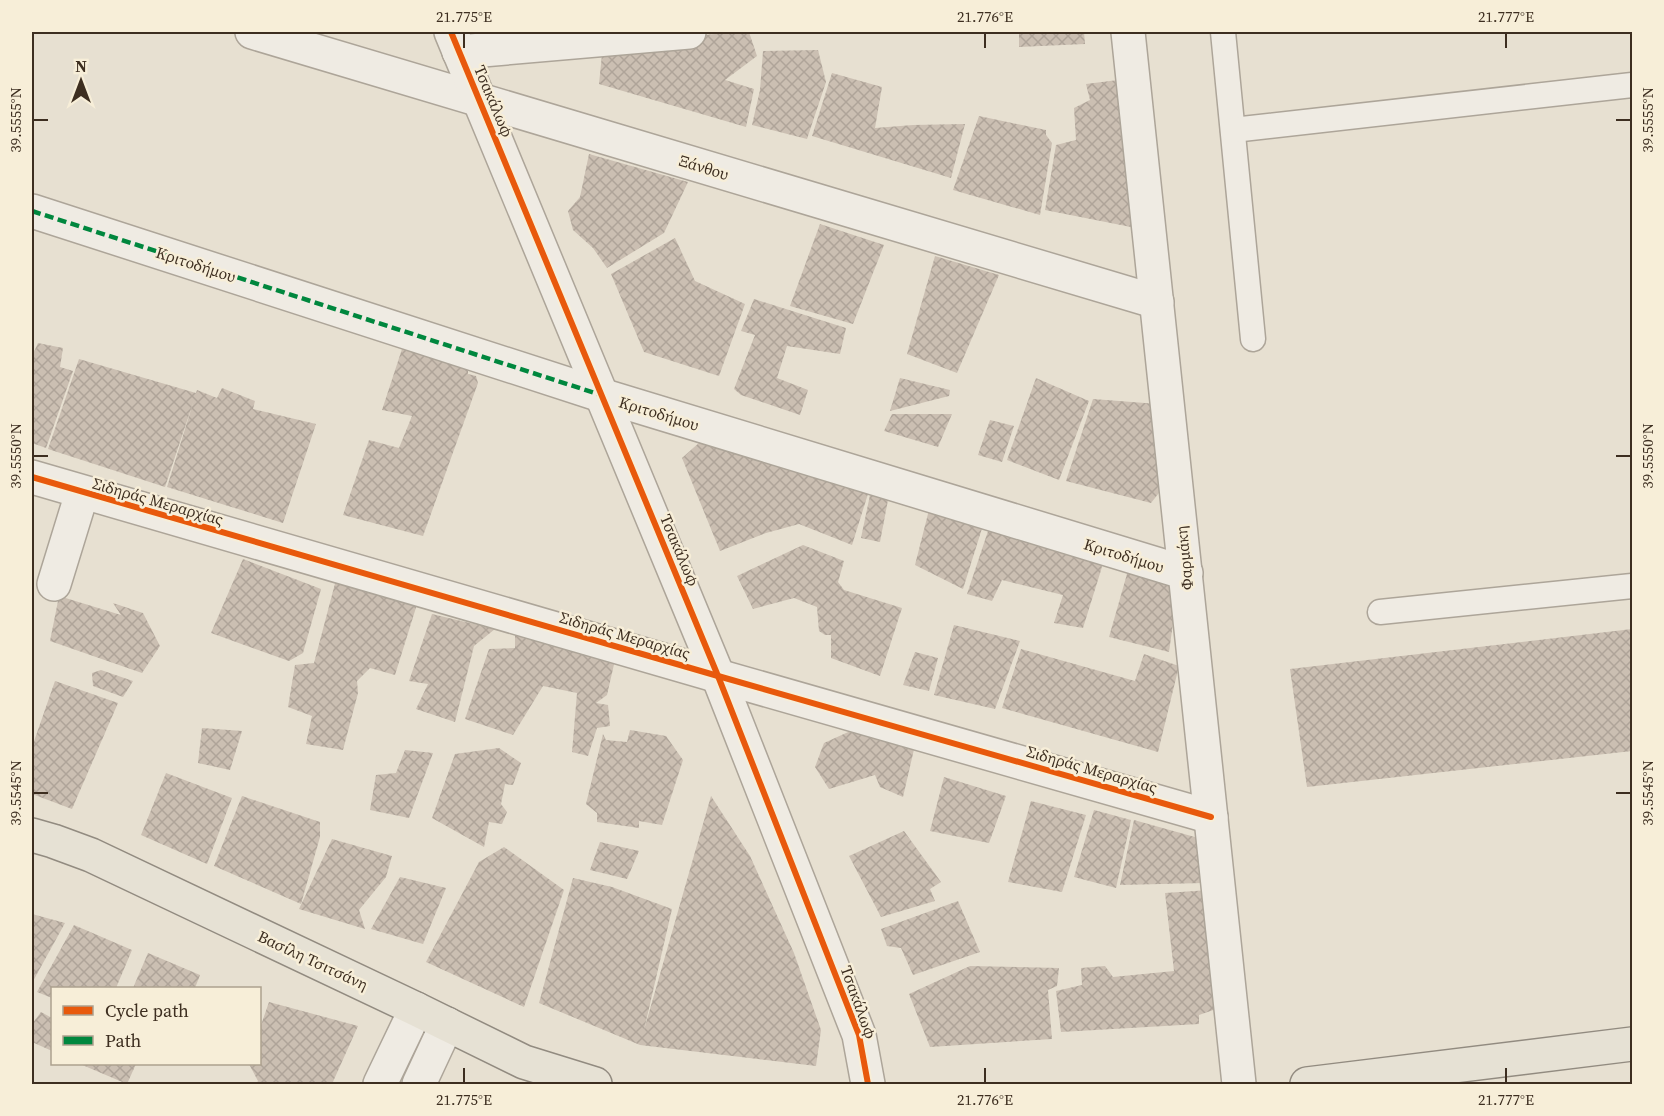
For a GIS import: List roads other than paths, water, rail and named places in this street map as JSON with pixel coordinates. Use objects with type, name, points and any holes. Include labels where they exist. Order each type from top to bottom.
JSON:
[{"type":"main road","name":"Βασίλη Τσιτσάνη","points":[[32,835],[91,855],[558,1079],[595,1084]]},
{"type":"main road","points":[[1307,1084],[1632,1044]]},
{"type":"street","name":"Ξάνθου","points":[[252,32],[1157,302]]},
{"type":"street","points":[[455,42],[688,32]]},
{"type":"street","name":"Φαρμάκη","points":[[1128,32],[1239,1084]]},
{"type":"street","name":"Τσακάλωφ","points":[[455,42],[718,676],[859,1035],[868,1084]]},
{"type":"street","name":"Κριτοδήμου","points":[[32,211],[601,395],[1186,573]]},
{"type":"street","name":"Σιδηράς Μεραρχίας","points":[[32,477],[1211,817]]},
{"type":"street","points":[[54,584],[82,493]]},
{"type":"street","points":[[380,1084],[416,1009]]},
{"type":"street","points":[[419,1084],[447,1024]]},
{"type":"lane","points":[[1223,32],[1253,339]]},
{"type":"lane","points":[[1233,130],[1632,85]]},
{"type":"lane","points":[[1380,612],[1632,586]]}]
